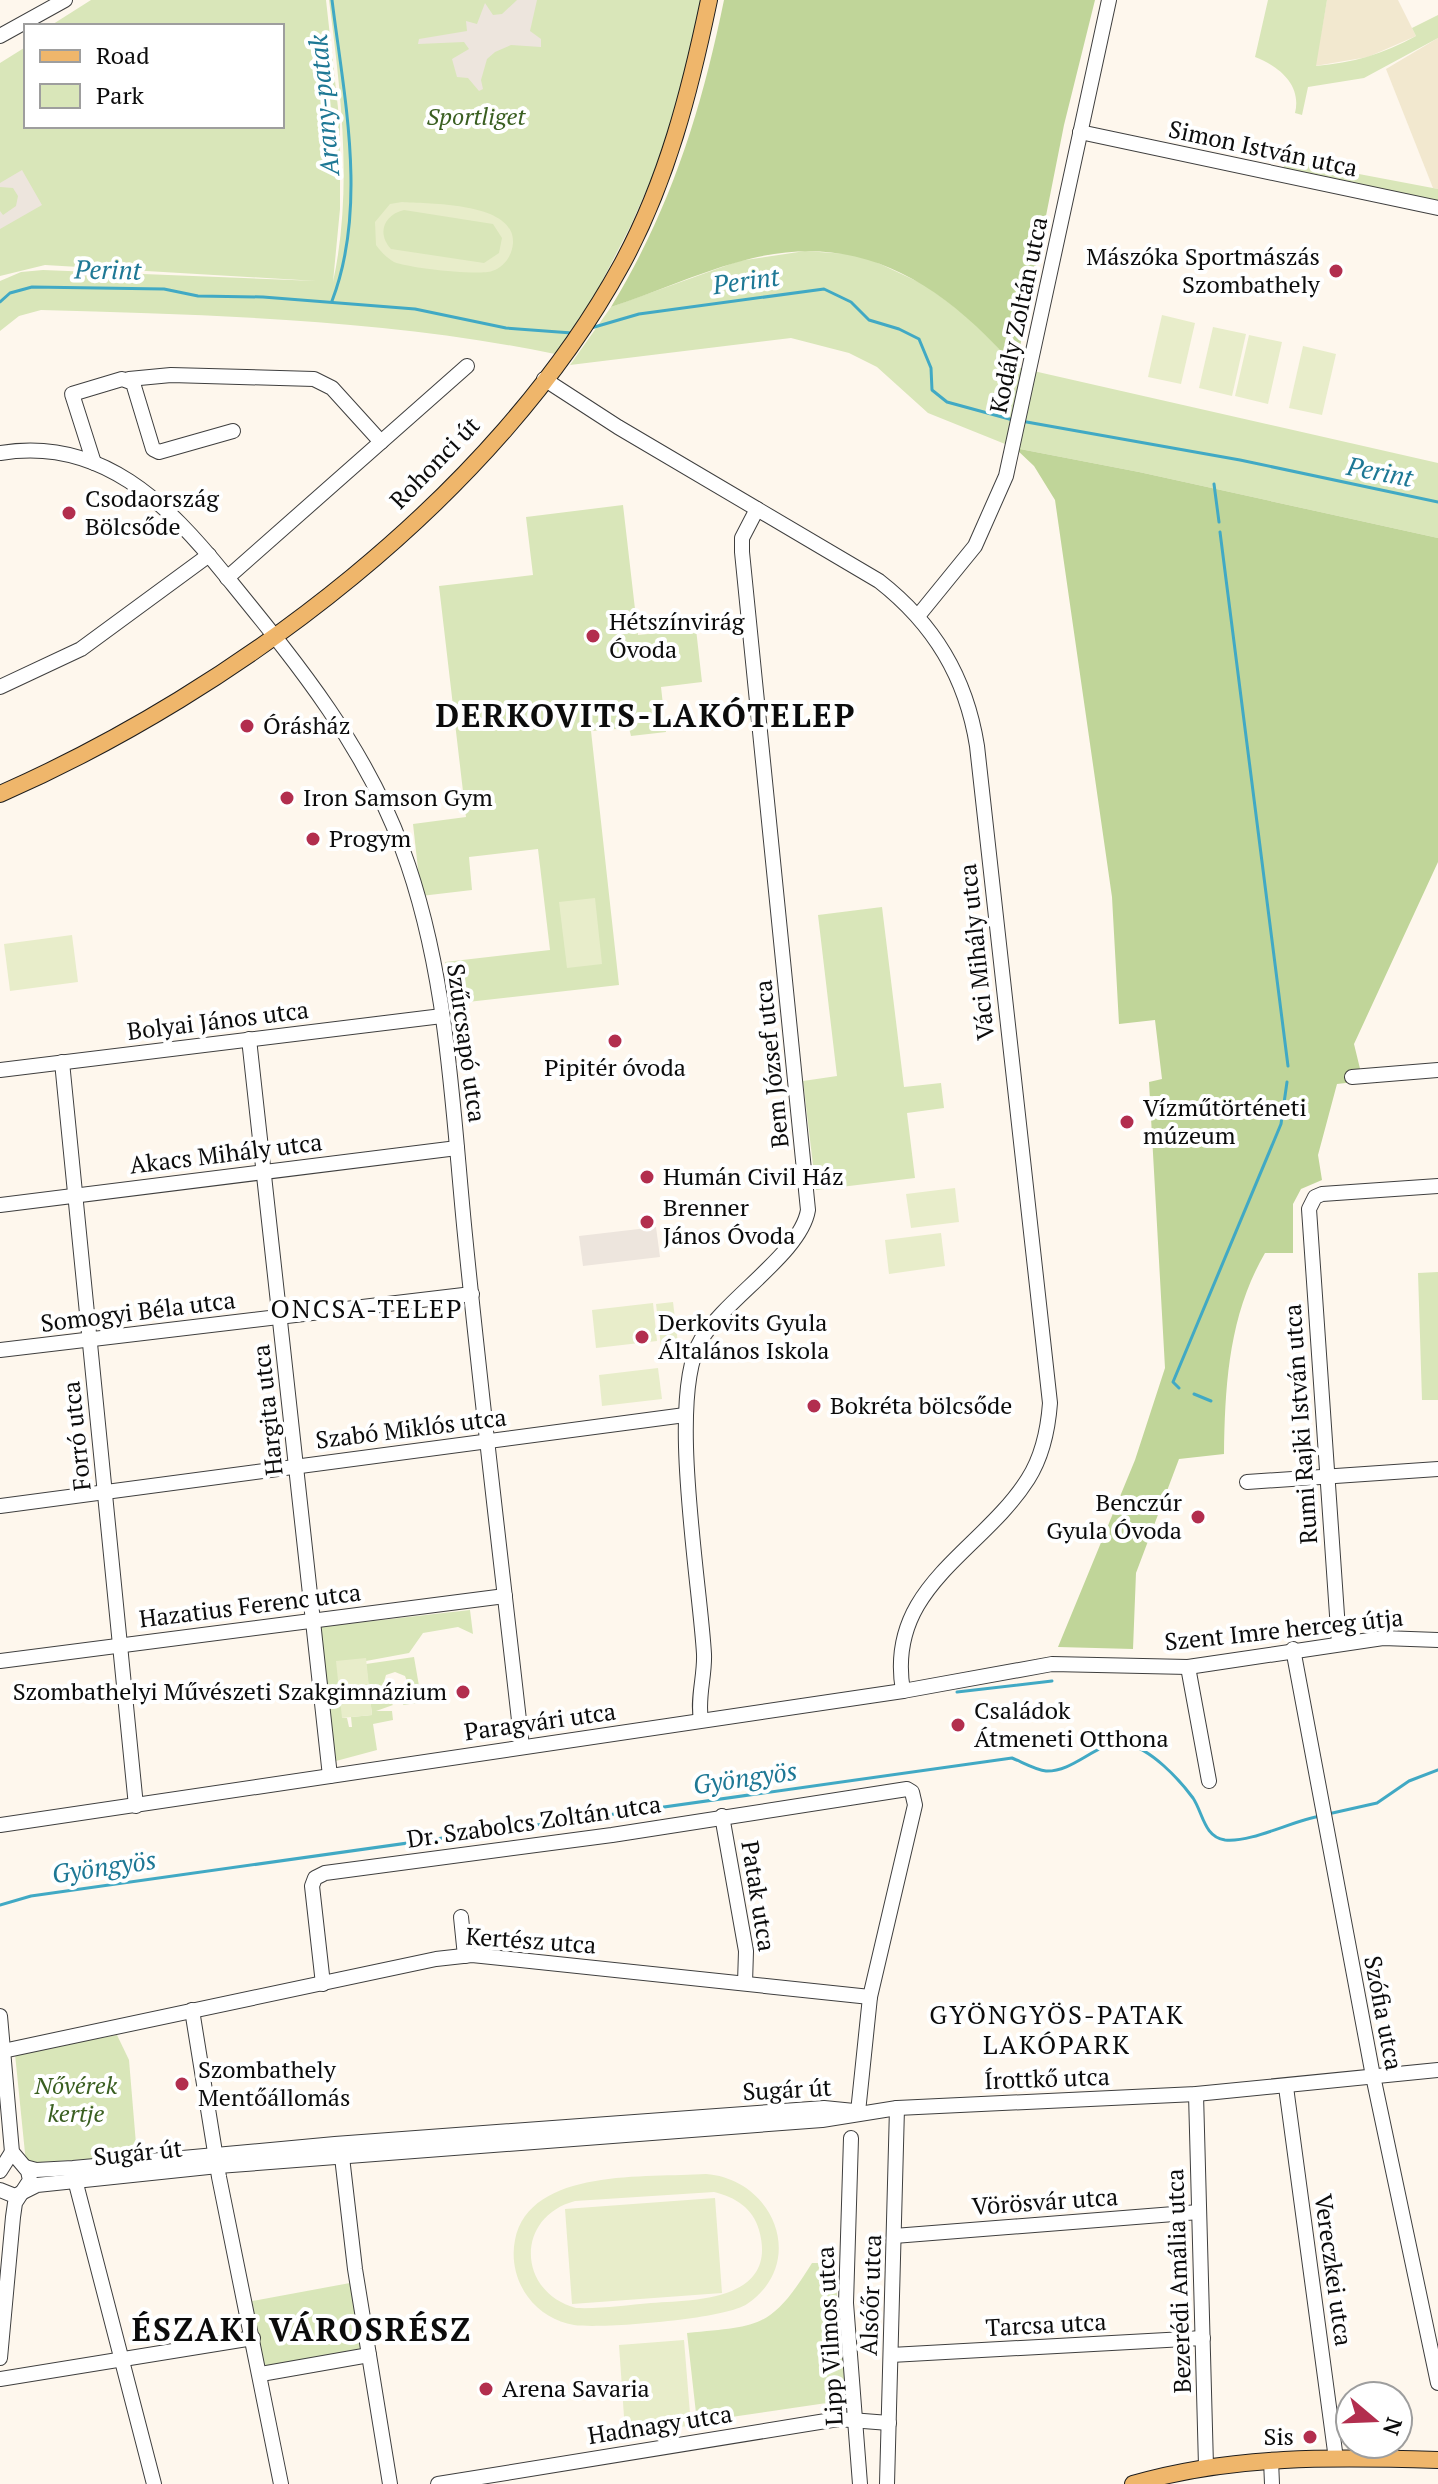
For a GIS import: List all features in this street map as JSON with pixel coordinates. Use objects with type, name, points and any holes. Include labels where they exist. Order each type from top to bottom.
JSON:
[{"type":"main road","name":"Rohonci út","points":[[0,794],[74,760],[147,720],[275,637],[344,582],[431,505],[468,467],[544,379],[599,302],[627,253],[679,127],[709,0]]},
{"type":"main road","points":[[1133,2484],[1188,2477],[1206,2466],[1271,2460],[1334,2459]]},
{"type":"main road","points":[[1414,2460],[1438,2460]]},
{"type":"street","points":[[0,36],[65,0]]},
{"type":"street","name":"Kodály Zoltán utca","points":[[918,616],[959,569],[988,522],[1006,476],[1109,0]]},
{"type":"street","name":"Simon István utca","points":[[1080,132],[1438,208]]},
{"type":"street","points":[[227,578],[467,366]]},
{"type":"street","points":[[94,463],[72,394],[129,379],[171,375],[314,379],[332,388],[381,442]]},
{"type":"street","points":[[129,379],[133,383],[153,449],[159,452],[233,431]]},
{"type":"street","name":"Váci Mihály utca","points":[[544,379],[879,581],[918,616],[962,683],[975,737],[1050,1403],[1045,1439],[1028,1479],[948,1565],[912,1615],[901,1653],[903,1691]]},
{"type":"street","name":"Szűrcsapó utca","points":[[0,453],[53,450],[94,463],[149,495],[209,555],[344,730],[393,825],[422,915],[442,1016],[522,1747]]},
{"type":"street","name":"Bem József utca","points":[[701,1720],[704,1657],[685,1415],[690,1368],[701,1341],[722,1312],[795,1240],[808,1210],[742,552],[742,538],[757,509]]},
{"type":"street","points":[[0,687],[81,649],[209,555]]},
{"type":"street","name":"Bolyai János utca","points":[[0,1070],[442,1016]]},
{"type":"street","name":"Hargita utca","points":[[249,1039],[330,1776]]},
{"type":"street","name":"Forró utca","points":[[62,1062],[136,1806]]},
{"type":"street","points":[[1352,1077],[1438,1070]]},
{"type":"street","name":"Akacs Mihály utca","points":[[0,1205],[457,1148]]},
{"type":"street","name":"Rumi Rajki István utca","points":[[1339,1644],[1308,1217],[1311,1202],[1322,1194],[1438,1186]]},
{"type":"street","name":"Somogyi Béla utca","points":[[0,1350],[472,1294]]},
{"type":"street","name":"Szabó Miklós utca","points":[[0,1506],[104,1489],[685,1415]]},
{"type":"street","points":[[1247,1482],[1327,1479],[1438,1469]]},
{"type":"street","name":"Hazatius Ferenc utca","points":[[0,1661],[505,1596]]},
{"type":"street","name":"Szent Imre herceg útja","points":[[1086,1663],[1188,1667],[1383,1638],[1438,1640]]},
{"type":"street","name":"Szófia utca","points":[[1293,1649],[1373,2076],[1438,2383]]},
{"type":"street","name":"Paragvári utca","points":[[0,1825],[903,1691],[1052,1664],[1086,1663]]},
{"type":"street","points":[[1188,1667],[1209,1781]]},
{"type":"street","name":"Dr. Szabolcs Zoltán utca","points":[[323,1984],[312,1886],[315,1878],[325,1873],[612,1835],[901,1789],[912,1792],[915,1805],[870,1997]]},
{"type":"street","name":"Patak utca","points":[[722,1816],[746,1951],[745,1983]]},
{"type":"street","points":[[461,1917],[465,1956]]},
{"type":"street","name":"Kertész utca","points":[[3,2051],[465,1956],[870,1997]]},
{"type":"street","points":[[858,2112],[870,1997]]},
{"type":"street","points":[[192,2010],[216,2160],[281,2484]]},
{"type":"street","points":[[0,2016],[19,2161],[30,2180],[15,2203],[0,2358]]},
{"type":"street","name":"Írottkő utca","points":[[858,2112],[1196,2094],[1438,2070]]},
{"type":"street","name":"Vereczkei utca","points":[[1286,2087],[1334,2444]]},
{"type":"street","name":"Bezerédi Amália utca","points":[[1196,2094],[1206,2466]]},
{"type":"street","name":"Sugár út","points":[[2,2190],[15,2196],[37,2185],[74,2175],[216,2160],[824,2108],[858,2112]]},
{"type":"street","name":"Alsóőr utca","points":[[887,2484],[897,2108]]},
{"type":"street","name":"Sugár út","points":[[216,2160],[342,2157],[806,2121],[858,2112]]},
{"type":"street","name":"Lipp Vilmos utca","points":[[851,2138],[846,2303],[860,2484]]},
{"type":"street","points":[[342,2157],[390,2484]]},
{"type":"street","points":[[1,2169],[19,2161]]},
{"type":"street","name":"Sugár út","points":[[19,2161],[36,2170],[74,2175]]},
{"type":"street","points":[[74,2175],[154,2484]]},
{"type":"street","points":[[2,2190],[13,2217]]},
{"type":"street","name":"Vörösvár utca","points":[[894,2236],[1199,2212]]},
{"type":"street","points":[[0,2379],[253,2338]]},
{"type":"street","name":"Tarcsa utca","points":[[891,2355],[1203,2338]]},
{"type":"street","points":[[261,2374],[369,2355]]},
{"type":"street","name":"Hadnagy utca","points":[[438,2484],[855,2418],[889,2423]]},
{"type":"street","points":[[1271,2460],[1272,2484]]},
{"type":"shaded area","points":[[517,0],[537,0],[530,31],[541,39],[541,47],[511,45],[495,52],[487,59],[481,80],[483,89],[479,91],[468,78],[457,77],[452,59],[469,49],[464,42],[418,44],[419,39],[467,31],[466,21],[477,24],[485,3],[493,15],[502,14]]},
{"type":"shaded area","points":[[1327,0],[1398,0],[1416,36],[1368,57],[1315,66]]},
{"type":"shaded area","points":[[1438,38],[1438,189],[1433,188],[1386,69]]},
{"type":"shaded area","points":[[22,170],[42,205],[0,229],[0,211],[3,215],[16,206],[18,196],[13,188],[0,187],[0,183]]},
{"type":"shaded area","points":[[656,1227],[660,1257],[583,1266],[579,1236]]},
{"type":"green space","name":"Sportliget","points":[[91,0],[326,0],[340,126],[340,209],[333,282],[344,177],[338,70],[329,0],[702,0],[674,128],[631,225],[595,295],[555,354],[491,342],[363,326],[170,314],[41,310],[19,316],[0,331],[0,281],[21,272],[43,270],[317,281],[45,265],[0,276],[0,63],[24,48],[24,128],[284,128],[284,24],[53,24]]},
{"type":"green space","points":[[724,0],[1095,0],[1064,125],[1016,367],[957,309],[926,287],[893,269],[858,257],[821,252],[781,253],[706,272],[611,307],[651,233],[681,158],[705,81]]},
{"type":"green space","points":[[1268,0],[1327,0],[1316,66],[1355,60],[1392,48],[1416,36],[1412,28],[1438,15],[1438,38],[1364,78],[1308,87],[1302,115],[1295,113],[1295,94],[1287,78],[1255,57]]},
{"type":"green space","points":[[1285,160],[1438,189],[1438,203],[1283,171]]},
{"type":"green space","points":[[390,204],[450,205],[486,213],[510,230],[513,243],[511,252],[500,267],[485,272],[443,271],[394,262],[376,245],[375,222]],"holes":[[[404,210],[493,224],[502,238],[499,253],[484,263],[391,249],[383,231],[391,216]]]},
{"type":"green space","points":[[805,251],[861,255],[925,285],[977,324],[1016,367],[1438,463],[1438,538],[1015,448],[928,413],[877,367],[849,353],[791,338],[570,365],[611,307],[739,261]]},
{"type":"green space","points":[[1162,315],[1195,323],[1181,384],[1148,377]]},
{"type":"green space","points":[[1213,327],[1246,334],[1232,396],[1199,388]]},
{"type":"green space","points":[[1249,335],[1282,342],[1268,404],[1235,396]]},
{"type":"green space","points":[[1303,346],[1336,354],[1322,415],[1289,408]]},
{"type":"green space","points":[[1015,448],[1438,538],[1438,862],[1354,1044],[1363,1081],[1337,1084],[1318,1155],[1322,1180],[1301,1189],[1293,1204],[1293,1253],[1265,1253],[1244,1301],[1231,1350],[1224,1454],[1179,1459],[1136,1573],[1133,1649],[1058,1647],[1135,1460],[1165,1368],[1149,1082],[1162,1079],[1155,1020],[1119,1024],[1112,897],[1055,500],[1034,466]]},
{"type":"green space","points":[[623,505],[638,635],[696,629],[702,682],[661,687],[666,732],[631,736],[629,728],[591,731],[619,985],[450,1004],[445,962],[550,950],[538,849],[469,857],[472,890],[421,896],[413,824],[466,817],[439,586],[533,575],[526,517]]},
{"type":"green space","points":[[595,898],[602,964],[567,968],[559,902]]},
{"type":"green space","points":[[882,907],[904,1087],[941,1083],[944,1108],[907,1113],[915,1178],[816,1190],[803,1081],[837,1076],[818,915]]},
{"type":"green space","points":[[72,935],[78,982],[10,991],[4,944]]},
{"type":"green space","points":[[955,1188],[959,1222],[911,1228],[906,1194]]},
{"type":"green space","points":[[941,1233],[945,1266],[889,1274],[885,1240]]},
{"type":"green space","points":[[1438,1272],[1438,1400],[1422,1400],[1418,1273]]},
{"type":"green space","points":[[673,1302],[678,1344],[661,1346],[656,1304]]},
{"type":"green space","points":[[653,1303],[657,1341],[596,1348],[592,1310]]},
{"type":"green space","points":[[658,1368],[662,1399],[602,1406],[599,1375]]},
{"type":"green space","points":[[470,1610],[473,1634],[458,1627],[423,1633],[409,1653],[366,1661],[366,1658],[342,1718],[347,1718],[349,1727],[352,1727],[351,1717],[372,1715],[366,1664],[414,1657],[419,1686],[415,1688],[417,1703],[403,1705],[410,1689],[405,1676],[395,1672],[386,1675],[381,1692],[393,1705],[376,1711],[392,1711],[393,1720],[373,1724],[377,1750],[336,1761],[320,1627]]},
{"type":"green space","points":[[366,1658],[372,1715],[342,1718],[336,1661]]},
{"type":"green space","name":"Nővérek kertje","points":[[117,2035],[129,2060],[137,2156],[26,2163],[15,2054]]},
{"type":"green space","points":[[706,2174],[730,2179],[750,2191],[765,2207],[775,2226],[779,2246],[776,2267],[766,2287],[747,2304],[690,2318],[589,2326],[574,2325],[548,2316],[524,2291],[514,2263],[515,2240],[525,2216],[543,2199],[566,2188],[594,2181]],"holes":[[[722,2194],[736,2200],[752,2215],[759,2230],[762,2253],[757,2271],[745,2284],[729,2292],[689,2300],[576,2308],[557,2299],[543,2287],[534,2271],[531,2254],[533,2238],[542,2222],[555,2210],[575,2201]]]},
{"type":"green space","points":[[715,2198],[722,2293],[572,2304],[565,2209]]},
{"type":"green space","points":[[812,2263],[834,2263],[847,2400],[697,2422],[687,2333],[732,2328],[762,2320],[785,2301]]},
{"type":"green space","points":[[350,2283],[363,2354],[264,2372],[252,2301]]},
{"type":"green space","points":[[684,2340],[691,2426],[625,2431],[619,2345]]},
{"type":"waterway","name":"Arany-patak","points":[[332,0],[347,113],[351,190],[343,265],[332,301]]},
{"type":"waterway","name":"Perint","points":[[0,302],[10,293],[32,287],[164,289],[198,296],[263,297],[415,309],[506,328],[572,333]]},
{"type":"waterway","name":"Perint","points":[[591,328],[639,314],[824,289],[851,302],[869,320],[919,339],[931,368],[932,390],[947,402],[1013,420]]},
{"type":"waterway","name":"Perint","points":[[1021,421],[1240,460],[1438,502]]},
{"type":"waterway","points":[[1214,484],[1219,522]]},
{"type":"waterway","points":[[1220,532],[1288,1066]]},
{"type":"waterway","points":[[1179,1388],[1173,1382],[1281,1124],[1287,1082]]},
{"type":"waterway","points":[[1194,1394],[1211,1401]]},
{"type":"waterway","points":[[957,1692],[1052,1681]]},
{"type":"waterway","name":"Gyöngyös","points":[[0,1905],[31,1896],[1012,1758],[1033,1768],[1057,1770],[1117,1743],[1136,1747],[1164,1766],[1193,1798],[1208,1829],[1218,1838],[1247,1838],[1321,1816]]},
{"type":"waterway","name":"Gyöngyös","points":[[1328,1814],[1377,1803],[1409,1781],[1438,1770]]},
{"type":"place","name":"Mászóka Sportmászás Szombathely","points":[[1336,271]]},
{"type":"place","name":"Csodaország Bölcsőde","points":[[69,513]]},
{"type":"place","name":"Hétszínvirág Óvoda","points":[[593,636]]},
{"type":"place","name":"Órásház","points":[[247,726]]},
{"type":"place","name":"Iron Samson Gym","points":[[287,798]]},
{"type":"place","name":"Progym","points":[[313,839]]},
{"type":"place","name":"Pipitér óvoda","points":[[615,1041]]},
{"type":"place","name":"Vízműtörténeti múzeum","points":[[1127,1122]]},
{"type":"place","name":"Humán Civil Ház","points":[[647,1177]]},
{"type":"place","name":"Brenner János Óvoda","points":[[647,1222]]},
{"type":"place","name":"Derkovits Gyula Általános Iskola","points":[[642,1337]]},
{"type":"place","name":"Bokréta bölcsőde","points":[[814,1406]]},
{"type":"place","name":"Benczúr Gyula Óvoda","points":[[1198,1517]]},
{"type":"place","name":"Szombathelyi Művészeti Szakgimnázium","points":[[463,1692]]},
{"type":"place","name":"Családok Átmeneti Otthona","points":[[958,1725]]},
{"type":"place","name":"Szombathely Mentőállomás","points":[[182,2084]]},
{"type":"place","name":"Arena Savaria","points":[[486,2389]]},
{"type":"place","name":"Sis","points":[[1310,2437]]},
{"type":"district","name":"DERKOVITS-LAKÓTELEP","points":[[646,716]]},
{"type":"district","name":"ONCSA-TELEP","points":[[367,1309]]},
{"type":"district","name":"GYÖNGYÖS-PATAK LAKÓPARK","points":[[1057,2030]]},
{"type":"district","name":"ÉSZAKI VÁROSRÉSZ","points":[[302,2330]]}]
